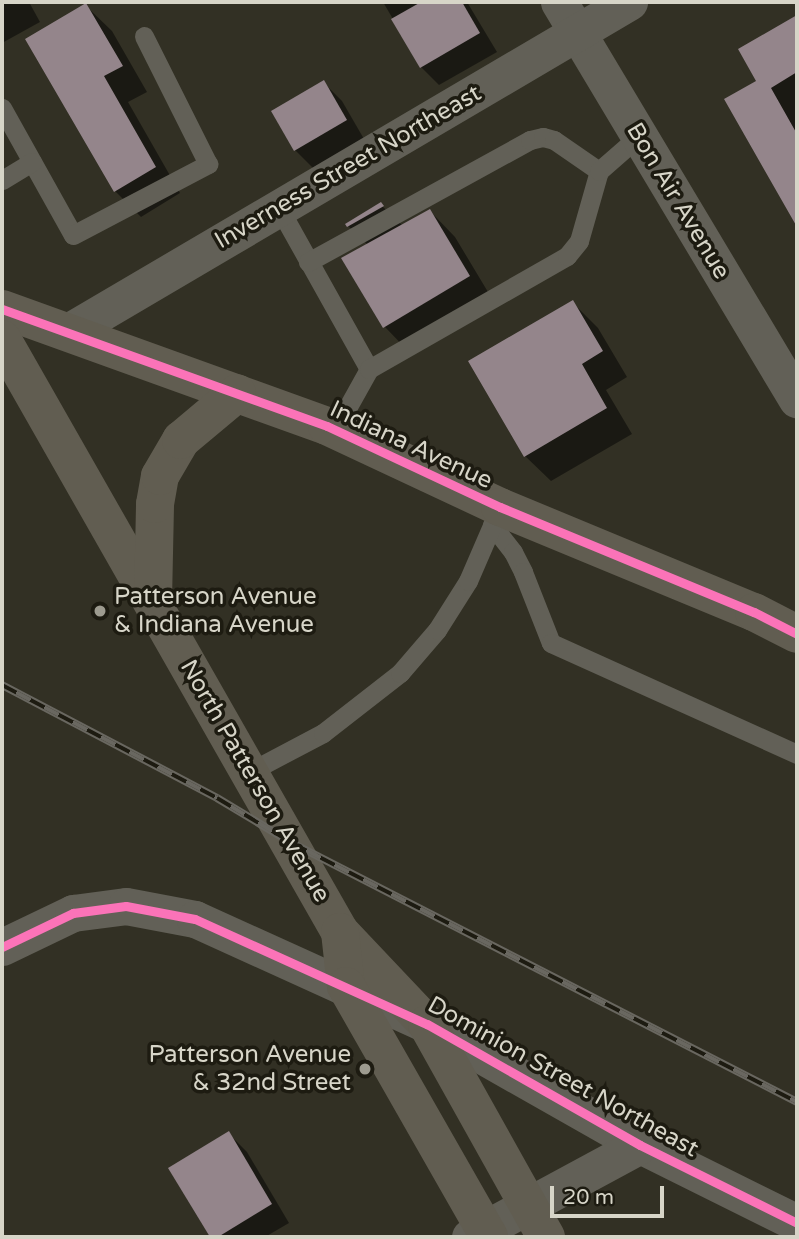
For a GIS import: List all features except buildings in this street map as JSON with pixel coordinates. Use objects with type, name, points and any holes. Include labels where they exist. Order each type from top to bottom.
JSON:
[{"type":"main road","name":"Indiana Avenue","points":[[2,309],[335,430],[496,516],[754,612],[797,634]]},
{"type":"main road","name":"North Patterson Avenue","points":[[2,339],[251,771],[340,932],[427,1024],[537,1221]]},
{"type":"main road","points":[[153,601],[155,504],[160,476],[181,440],[237,393]]},
{"type":"main road","name":"North Patterson Avenue","points":[[340,932],[346,986],[481,1235]]},
{"type":"street","name":"Bon Air Avenue","points":[[559,2],[792,381]]},
{"type":"street","name":"Inverness Street Northeast","points":[[68,332],[629,2]]},
{"type":"street","name":"Dominion Street Northeast","points":[[2,947],[72,913],[126,906],[195,919],[427,1024],[640,1145],[797,1223]]},
{"type":"street","points":[[481,1235],[537,1221],[640,1145]]},
{"type":"lane","points":[[2,108],[73,235],[208,164],[145,36]]},
{"type":"lane","points":[[335,430],[369,369],[567,256],[579,241],[599,171],[639,136]]},
{"type":"lane","points":[[308,262],[530,140],[543,137],[555,140],[599,171]]},
{"type":"lane","points":[[2,180],[33,162]]},
{"type":"lane","points":[[279,208],[369,369]]},
{"type":"lane","points":[[496,516],[551,643],[797,754]]},
{"type":"lane","points":[[251,771],[323,733],[400,673],[437,630],[468,581],[496,516]]},
{"type":"railway","points":[[2,685],[217,798],[292,843],[797,1102]]},
{"type":"cycle path","points":[[2,309],[327,426],[500,507],[754,612],[797,634]]},
{"type":"cycle path","points":[[2,947],[73,913],[126,906],[195,919],[427,1024],[640,1145],[797,1223]]},
{"type":"place","name":"Patterson Avenue & Indiana Avenue","points":[[100,611]]},
{"type":"place","name":"Patterson Avenue & 32nd Street","points":[[365,1069]]}]
